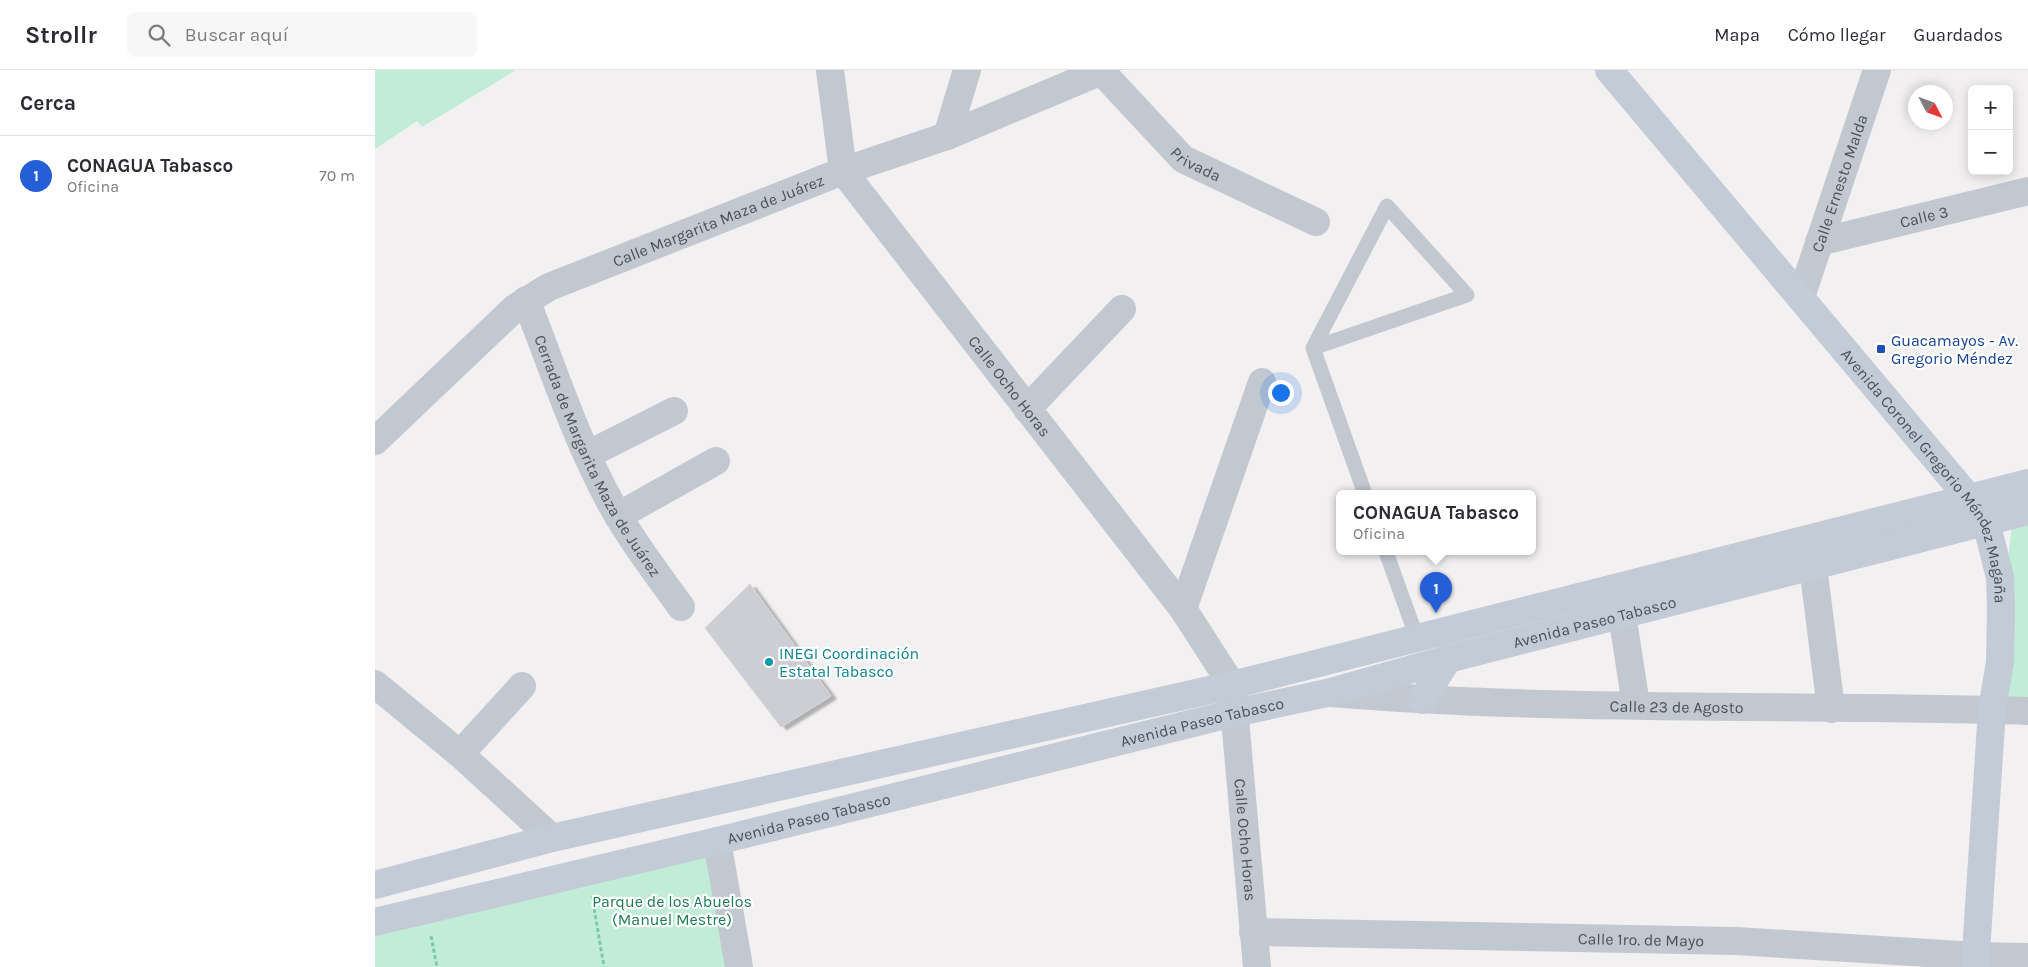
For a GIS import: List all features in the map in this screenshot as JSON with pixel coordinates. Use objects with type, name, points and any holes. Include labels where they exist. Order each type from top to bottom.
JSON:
[{"type":"main road","name":"Avenida Coronel Gregorio Méndez Magaña","points":[[1609,70],[1968,497],[1986,522],[2000,577],[2000,662],[1992,710],[1975,962]]},
{"type":"main road","name":"Avenida Paseo Tabasco","points":[[375,885],[552,838],[1232,685],[2028,482]]},
{"type":"main road","name":"Avenida Paseo Tabasco","points":[[375,922],[717,841],[1234,713],[1327,693],[1447,659],[2028,511]]},
{"type":"main road","points":[[1421,700],[1447,659]]},
{"type":"street","points":[[830,70],[843,171]]},
{"type":"street","points":[[947,136],[967,70]]},
{"type":"street","name":"Calle Ernesto Malda","points":[[1801,297],[1877,70]]},
{"type":"street","name":"Calle Margarita Maza de Juárez","points":[[375,441],[500,321],[526,300],[567,279],[843,171],[947,136],[1102,71]]},
{"type":"street","name":"Privada","points":[[1102,71],[1183,159],[1315,222]]},
{"type":"street","name":"Calle Ocho Horas","points":[[843,171],[1183,609],[1232,685],[1257,967]]},
{"type":"street","name":"Calle 3","points":[[1819,242],[2028,191]]},
{"type":"street","name":"Cerrada de Margarita Maza de Juárez","points":[[526,300],[587,455],[618,516],[681,606]]},
{"type":"street","points":[[1027,408],[1122,309]]},
{"type":"street","points":[[1183,609],[1263,382]]},
{"type":"street","points":[[587,455],[674,411]]},
{"type":"street","points":[[618,516],[716,461]]},
{"type":"street","points":[[1813,566],[1831,709]]},
{"type":"street","points":[[1622,614],[1636,705]]},
{"type":"street","points":[[375,684],[460,754],[552,838]]},
{"type":"street","points":[[460,754],[522,686]]},
{"type":"street","name":"Calle 23 de Agosto","points":[[1327,693],[1421,700],[1831,709],[2028,711]]},
{"type":"street","points":[[717,841],[739,967]]},
{"type":"street","name":"Calle 1ro. de Mayo","points":[[1253,932],[1736,941],[1975,962],[2028,957]]},
{"type":"lane","points":[[1313,348],[1467,295],[1387,206],[1313,348],[1364,490]]},
{"type":"lane","points":[[1387,555],[1417,638]]},
{"type":"path","points":[[588,872],[604,967]]},
{"type":"green space","points":[[375,70],[516,70],[422,127],[417,121],[375,149]]},
{"type":"green space","points":[[2028,511],[2028,711],[1992,710],[2013,515]]},
{"type":"green space","name":"Parque de los Abuelos (Manuel Mestre)","points":[[717,841],[739,967],[375,967],[375,922]]},
{"type":"building","name":"INEGI Coordinación Estatal Tabasco","points":[[750,584],[831,696],[781,727],[705,628]]},
{"type":"place","name":"Guacamayos - Av. Gregorio Méndez","points":[[1881,349]]},
{"type":"place","name":"CONAGUA Tabasco","points":[[1436,613]]},
{"type":"place","name":"INEGI Coordinación Estatal Tabasco","points":[[769,662]]}]
